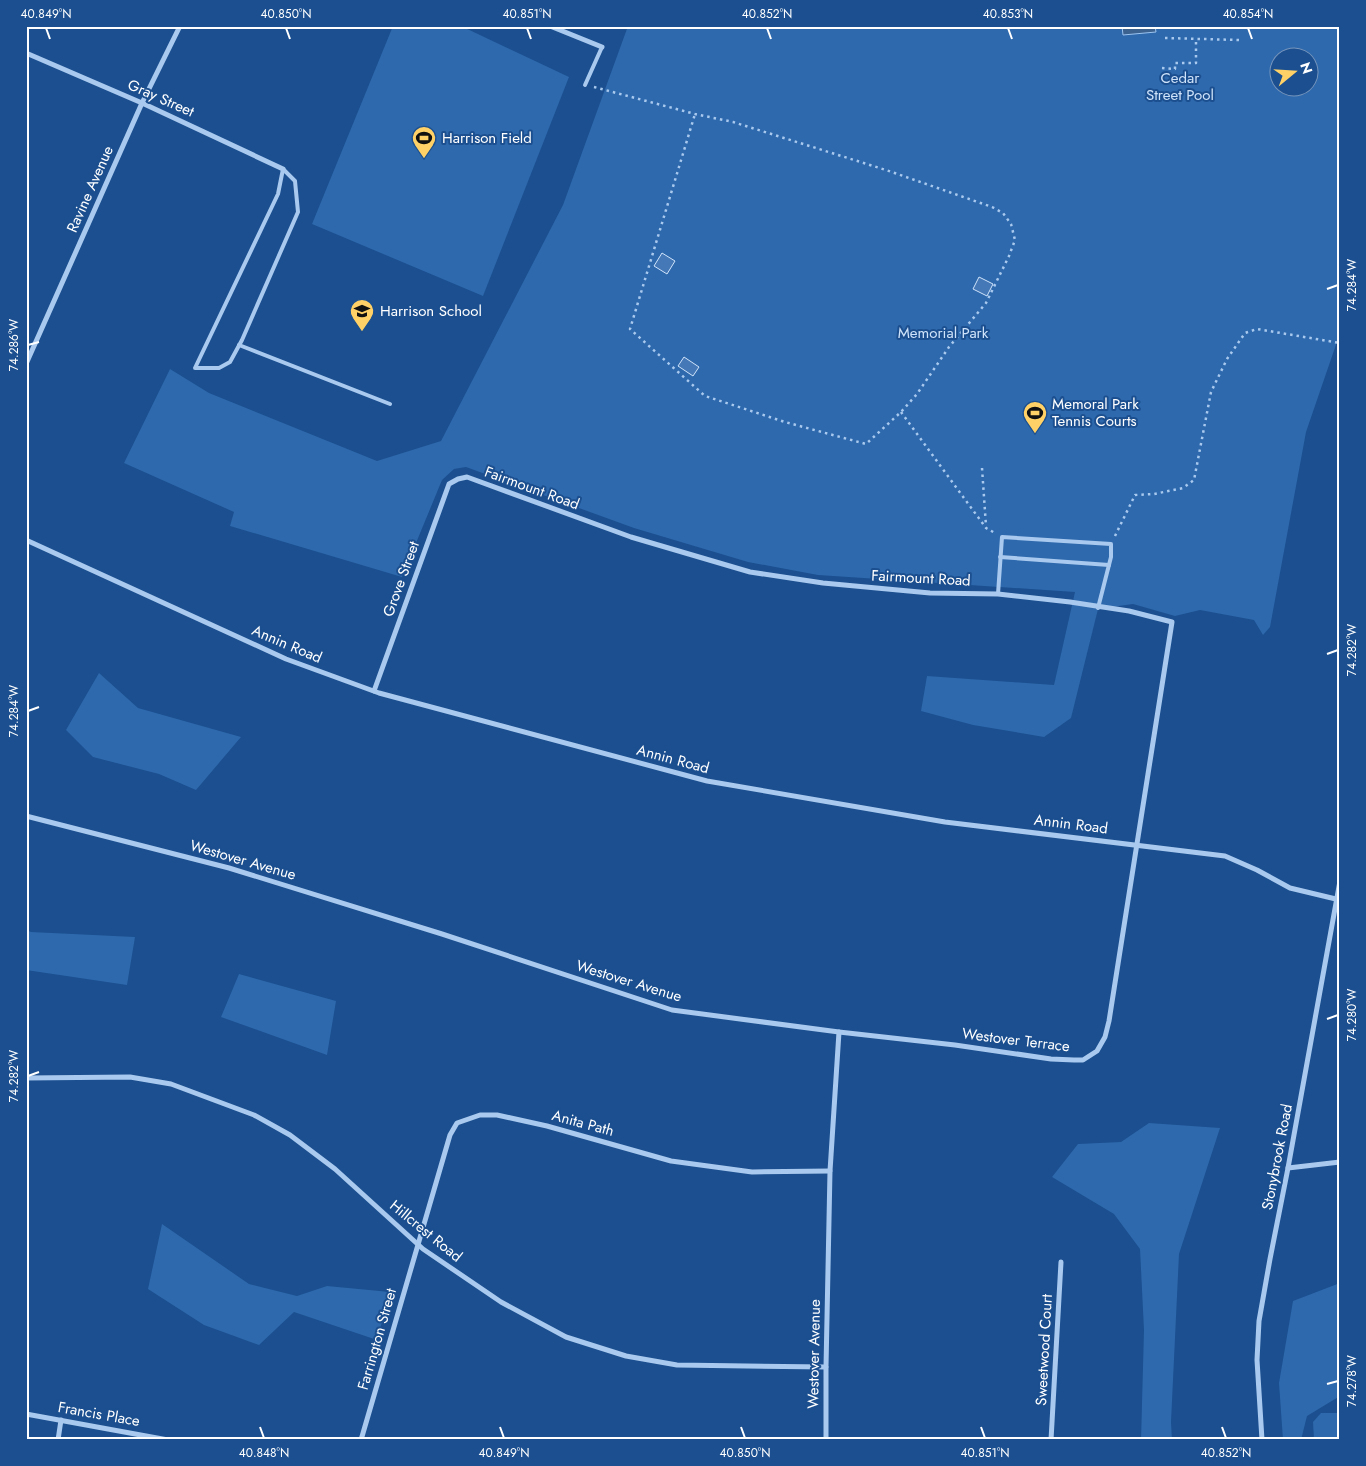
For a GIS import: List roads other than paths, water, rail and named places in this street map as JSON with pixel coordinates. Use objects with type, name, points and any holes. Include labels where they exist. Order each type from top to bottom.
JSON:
[{"type":"street","name":"Ravine Avenue","points":[[26,364],[142,103],[180,26]]},
{"type":"street","points":[[550,26],[602,47]]},
{"type":"street","name":"Gray Street","points":[[26,53],[142,103],[283,169]]},
{"type":"street","name":"Fairmount Road","points":[[458,479],[467,477],[631,537],[750,572],[852,586],[930,592],[998,594],[1070,602],[1098,608],[1129,611],[1172,622],[1138,844]]},
{"type":"street","name":"Grove Street","points":[[374,691],[449,484],[458,479]]},
{"type":"street","name":"Annin Road","points":[[26,540],[286,659],[374,691],[707,781],[945,822],[1225,856],[1290,888],[1338,899]]},
{"type":"street","name":"Westover Avenue","points":[[26,816],[229,868],[433,931],[672,1010],[839,1032],[830,1170],[826,1440]]},
{"type":"street","name":"Westover Terrace","points":[[839,1032],[955,1045],[1050,1059],[1083,1060],[1097,1051],[1105,1037],[1138,844]]},
{"type":"street","name":"Stonybrook Road","points":[[1262,1440],[1257,1360],[1259,1321],[1340,881]]},
{"type":"street","name":"Hillcrest Road","points":[[26,1078],[130,1077],[171,1084],[254,1115],[290,1135],[336,1169],[418,1244],[501,1302],[566,1337],[626,1356],[677,1365],[826,1367]]},
{"type":"street","name":"Anita Path","points":[[418,1244],[450,1136],[457,1123],[480,1116],[497,1115],[547,1126],[671,1161],[752,1172],[830,1170]]},
{"type":"street","points":[[1288,1168],[1340,1162]]},
{"type":"street","name":"Farrington Street","points":[[361,1440],[418,1244]]},
{"type":"street","name":"Sweetwood Court","points":[[1051,1440],[1061,1262]]},
{"type":"street","name":"Francis Place","points":[[26,1414],[168,1440]]},
{"type":"street","points":[[58,1440],[61,1420]]},
{"type":"lane","points":[[585,85],[602,47]]},
{"type":"lane","points":[[283,169],[295,181],[298,212],[240,346],[230,362],[219,368],[194,368],[278,194],[283,169]]},
{"type":"lane","points":[[240,346],[390,404]]},
{"type":"lane","points":[[998,594],[1002,537],[1111,544],[1112,558],[1098,608]]},
{"type":"lane","points":[[1000,557],[1109,565]]},
{"type":"place","name":"Harrison Field","points":[[424,159]]},
{"type":"place","name":"Harrison School","points":[[362,332]]},
{"type":"place","name":"Memoral Park Tennis Courts","points":[[1035,434]]},
{"type":"park label","name":"Cedar Street Pool","points":[[1180,86]]},
{"type":"park label","name":"Memorial Park","points":[[943,333]]}]
